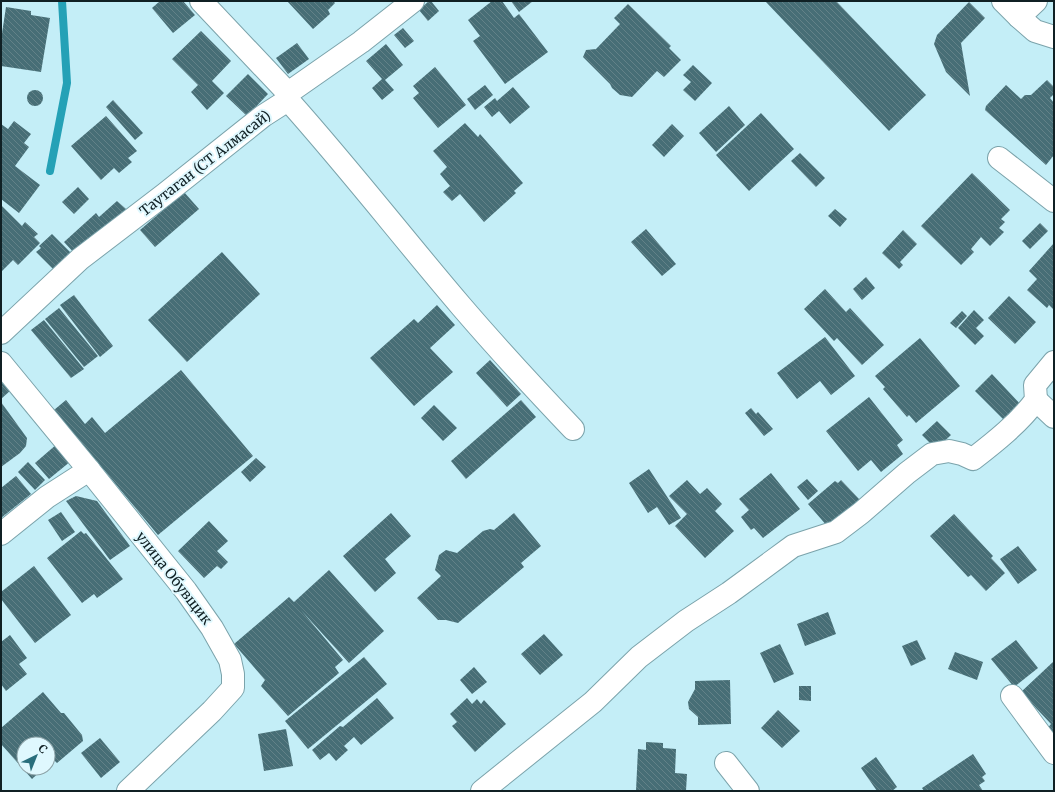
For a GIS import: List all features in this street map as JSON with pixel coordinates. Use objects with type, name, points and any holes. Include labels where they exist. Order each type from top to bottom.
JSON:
[{"type":"street","points":[[201,1],[288,96],[461,306],[573,429]]},
{"type":"street","name":"Таутаган (СТ Алмасай)","points":[[1,333],[80,259],[165,194],[288,96],[413,1]]},
{"type":"street","points":[[1003,1],[1018,17],[1035,31],[1054,38]]},
{"type":"street","points":[[1018,17],[1036,1]]},
{"type":"street","points":[[999,158],[1051,197]]},
{"type":"street","points":[[1054,362],[1035,384],[1036,400],[1054,417]]},
{"type":"street","name":"улица Обувщик","points":[[1,363],[186,591],[212,628],[230,660],[233,674],[233,688],[212,711],[128,791]]},
{"type":"street","points":[[482,791],[593,702],[639,656],[686,621],[729,593],[793,546],[836,532],[932,454],[948,451],[962,454],[973,459],[997,440],[1036,400]]},
{"type":"street","points":[[1,534],[47,497],[89,470]]},
{"type":"street","points":[[1012,696],[1054,753]]},
{"type":"street","points":[[726,762],[748,791]]},
{"type":"building","points":[[160,1],[183,1],[195,15],[173,33],[152,8]]},
{"type":"building","points":[[287,1],[333,1],[335,3],[328,10],[330,14],[313,29]]},
{"type":"building","points":[[431,1],[439,11],[428,21],[419,10]]},
{"type":"building","points":[[492,1],[502,1],[514,18],[519,14],[548,52],[505,84],[473,41],[480,36],[468,20]]},
{"type":"building","points":[[511,1],[533,1],[519,12]]},
{"type":"building","points":[[765,1],[836,1],[926,95],[889,131]]},
{"type":"building","points":[[969,2],[985,18],[961,43],[970,96],[946,72],[934,44],[937,35]]},
{"type":"building","points":[[628,4],[671,46],[669,48],[681,60],[664,77],[657,71],[632,97],[620,95],[583,57],[586,50],[596,49],[620,24],[614,18]]},
{"type":"building","points":[[6,7],[31,11],[31,15],[50,18],[41,72],[1,66],[1,40]]},
{"type":"building","points":[[403,28],[414,41],[405,48],[394,35]]},
{"type":"building","points":[[201,31],[231,61],[212,81],[224,93],[207,110],[191,92],[198,85],[172,59]]},
{"type":"building","points":[[297,43],[309,59],[288,74],[276,58]]},
{"type":"building","points":[[386,44],[403,65],[385,80],[394,90],[382,100],[372,88],[382,79],[366,61]]},
{"type":"building","points":[[693,65],[712,83],[695,101],[683,90],[691,82],[683,75]]},
{"type":"building","points":[[435,67],[466,105],[438,128],[413,98],[419,93],[413,86]]},
{"type":"building","points":[[248,74],[268,94],[247,116],[226,96]]},
{"type":"building","points":[[1047,80],[1054,87],[1054,94],[1050,98],[1054,103],[1054,155],[1046,165],[985,110],[986,106],[1006,85],[1021,99],[1025,95],[1031,95]]},
{"type":"building","points":[[485,85],[493,95],[475,110],[467,99]]},
{"type":"building","points":[[513,87],[530,107],[510,124],[499,111],[492,117],[484,107],[495,98],[497,101]]},
{"type":"building","points":[[32,90],[38,90],[43,95],[41,104],[38,106],[32,106],[27,101],[27,95]]},
{"type":"building","points":[[113,100],[143,133],[135,140],[106,107]]},
{"type":"building","points":[[729,106],[745,125],[716,152],[699,133]]},
{"type":"building","points":[[761,113],[794,149],[749,191],[716,155]]},
{"type":"building","points":[[106,116],[137,151],[128,158],[132,162],[119,173],[114,168],[101,180],[71,146]]},
{"type":"building","points":[[14,121],[31,134],[24,143],[29,147],[15,166],[40,185],[19,213],[1,199],[1,124],[8,129]]},
{"type":"building","points":[[465,123],[478,137],[480,134],[523,183],[514,191],[516,193],[484,222],[460,194],[452,201],[443,192],[450,186],[440,174],[447,167],[433,151]]},
{"type":"building","points":[[672,124],[684,136],[664,157],[652,145]]},
{"type":"building","points":[[800,153],[825,178],[816,187],[791,161]]},
{"type":"building","points":[[972,173],[1010,210],[1001,219],[1005,222],[999,228],[1004,232],[990,246],[981,237],[971,249],[974,252],[961,265],[921,226]]},
{"type":"building","points":[[78,187],[89,199],[74,214],[62,202]]},
{"type":"building","points":[[184,192],[199,209],[155,247],[140,230]]},
{"type":"building","points":[[117,201],[126,209],[76,255],[64,242],[96,213],[99,217]]},
{"type":"building","points":[[1,205],[22,226],[25,222],[38,234],[34,237],[40,243],[18,265],[13,260],[1,272]]},
{"type":"building","points":[[835,209],[847,219],[840,227],[828,216]]},
{"type":"building","points":[[1040,223],[1048,231],[1030,249],[1022,241]]},
{"type":"building","points":[[646,229],[676,264],[662,276],[631,242]]},
{"type":"building","points":[[903,230],[917,244],[900,262],[903,265],[899,269],[882,253]]},
{"type":"building","points":[[52,234],[72,254],[55,271],[36,252],[41,248],[39,246]]},
{"type":"building","points":[[1054,243],[1054,310],[1049,305],[1047,308],[1027,290],[1037,279],[1029,271]]},
{"type":"building","points":[[222,252],[260,294],[187,362],[148,320]]},
{"type":"building","points":[[866,277],[875,288],[862,300],[853,289]]},
{"type":"building","points":[[825,289],[846,312],[850,308],[884,345],[862,365],[837,338],[834,341],[804,309]]},
{"type":"building","points":[[74,295],[113,346],[100,357],[60,305]]},
{"type":"building","points":[[1009,296],[1036,322],[1015,344],[988,318]]},
{"type":"building","points":[[437,305],[455,325],[430,348],[453,372],[414,406],[370,358],[414,319],[418,323]]},
{"type":"building","points":[[59,308],[98,356],[84,367],[45,319]]},
{"type":"building","points":[[974,310],[984,320],[976,328],[984,336],[975,345],[958,328]]},
{"type":"building","points":[[962,311],[967,316],[956,328],[950,323]]},
{"type":"building","points":[[44,320],[84,369],[71,378],[31,330]]},
{"type":"building","points":[[825,337],[855,376],[831,395],[820,381],[797,399],[777,373]]},
{"type":"building","points":[[920,338],[960,386],[916,423],[909,415],[907,417],[883,389],[885,387],[875,376]]},
{"type":"building","points":[[490,360],[521,394],[507,407],[476,373]]},
{"type":"building","points":[[181,370],[253,456],[158,535],[54,410],[66,400],[85,424],[92,417],[105,433]]},
{"type":"building","points":[[992,374],[1023,407],[1007,423],[975,391]]},
{"type":"building","points":[[1,377],[11,390],[1,399]]},
{"type":"building","points":[[869,397],[903,440],[897,445],[903,454],[881,472],[871,460],[858,471],[826,431]]},
{"type":"building","points":[[521,400],[536,417],[466,479],[451,461]]},
{"type":"building","points":[[1,402],[27,438],[26,446],[20,453],[1,467]]},
{"type":"building","points":[[434,405],[457,428],[443,441],[421,418]]},
{"type":"building","points":[[751,408],[756,414],[758,412],[773,429],[764,436],[745,413]]},
{"type":"building","points":[[937,421],[951,435],[936,449],[922,435]]},
{"type":"building","points":[[57,444],[71,461],[49,479],[35,463]]},
{"type":"building","points":[[256,458],[266,467],[250,482],[241,472]]},
{"type":"building","points":[[28,462],[45,480],[35,490],[18,472]]},
{"type":"building","points":[[649,469],[681,518],[669,525],[657,507],[648,513],[629,483]]},
{"type":"building","points":[[771,473],[800,509],[763,538],[754,528],[751,530],[741,517],[749,510],[739,499]]},
{"type":"building","points":[[16,476],[31,494],[1,518],[1,488]]},
{"type":"building","points":[[807,479],[818,491],[808,500],[797,487]]},
{"type":"building","points":[[687,480],[700,494],[707,488],[722,504],[715,511],[734,531],[705,558],[675,526],[687,514],[669,496]]},
{"type":"building","points":[[841,480],[860,500],[828,527],[808,504],[835,481],[838,483]]},
{"type":"building","points":[[76,496],[97,501],[130,546],[110,560],[66,501]]},
{"type":"building","points":[[61,512],[75,532],[62,541],[48,520]]},
{"type":"building","points":[[391,513],[411,536],[385,559],[396,573],[375,592],[343,556]]},
{"type":"building","points":[[514,513],[541,546],[521,563],[524,567],[458,623],[438,620],[417,598],[441,576],[435,570],[439,555],[446,550],[457,553],[483,531],[490,529],[494,530]]},
{"type":"building","points":[[954,514],[993,556],[991,558],[1005,573],[986,591],[971,575],[968,577],[930,536]]},
{"type":"building","points":[[209,521],[228,541],[217,551],[228,562],[221,569],[217,566],[204,578],[178,551]]},
{"type":"building","points":[[81,531],[84,534],[86,533],[123,579],[97,598],[94,594],[82,603],[47,558]]},
{"type":"building","points":[[1018,546],[1037,570],[1018,584],[1000,559]]},
{"type":"building","points":[[34,566],[71,615],[35,643],[1,599],[1,592]]},
{"type":"building","points":[[329,570],[384,631],[349,663],[301,610],[343,660],[335,667],[339,673],[288,716],[261,686],[265,680],[234,644],[289,597],[294,602]]},
{"type":"building","points":[[828,612],[836,634],[805,646],[797,624]]},
{"type":"building","points":[[544,634],[563,655],[540,675],[521,654]]},
{"type":"building","points":[[10,635],[27,658],[19,664],[27,674],[6,691],[1,684],[1,642]]},
{"type":"building","points":[[917,640],[926,659],[911,666],[902,646]]},
{"type":"building","points":[[1016,640],[1038,668],[1014,687],[991,659]]},
{"type":"building","points":[[780,644],[794,674],[774,683],[760,653]]},
{"type":"building","points":[[955,652],[983,662],[977,680],[948,669]]},
{"type":"building","points":[[364,657],[387,684],[308,749],[285,721]]},
{"type":"building","points":[[1054,661],[1054,738],[1046,730],[1051,724],[1021,692]]},
{"type":"building","points":[[474,667],[487,682],[472,694],[460,680]]},
{"type":"building","points":[[730,680],[731,724],[698,725],[698,717],[689,709],[688,702],[695,689],[695,681]]},
{"type":"building","points":[[799,686],[811,686],[811,701],[799,700]]},
{"type":"building","points":[[43,692],[61,713],[64,713],[82,735],[83,741],[57,763],[56,736],[16,736],[16,761],[1,744],[1,728]]},
{"type":"building","points":[[377,698],[394,718],[361,745],[354,737],[344,746],[348,750],[336,761],[329,753],[320,760],[312,750],[340,726],[343,727]]},
{"type":"building","points":[[467,698],[472,704],[477,699],[481,704],[484,700],[506,724],[475,752],[452,726],[457,722],[450,714]]},
{"type":"building","points":[[778,710],[800,731],[782,748],[761,728]]},
{"type":"building","points":[[286,729],[293,766],[264,771],[258,734]]},
{"type":"building","points":[[100,738],[120,762],[101,778],[81,753]]},
{"type":"building","points":[[646,742],[663,743],[663,748],[676,749],[675,773],[687,774],[686,791],[636,791],[638,749],[646,750]]},
{"type":"building","points":[[973,754],[986,774],[982,777],[985,781],[979,785],[983,791],[924,791],[922,788]]},
{"type":"building","points":[[876,757],[897,787],[892,791],[877,791],[861,768]]},
{"type":"waterway","points":[[50,171],[67,83],[62,1]]}]
